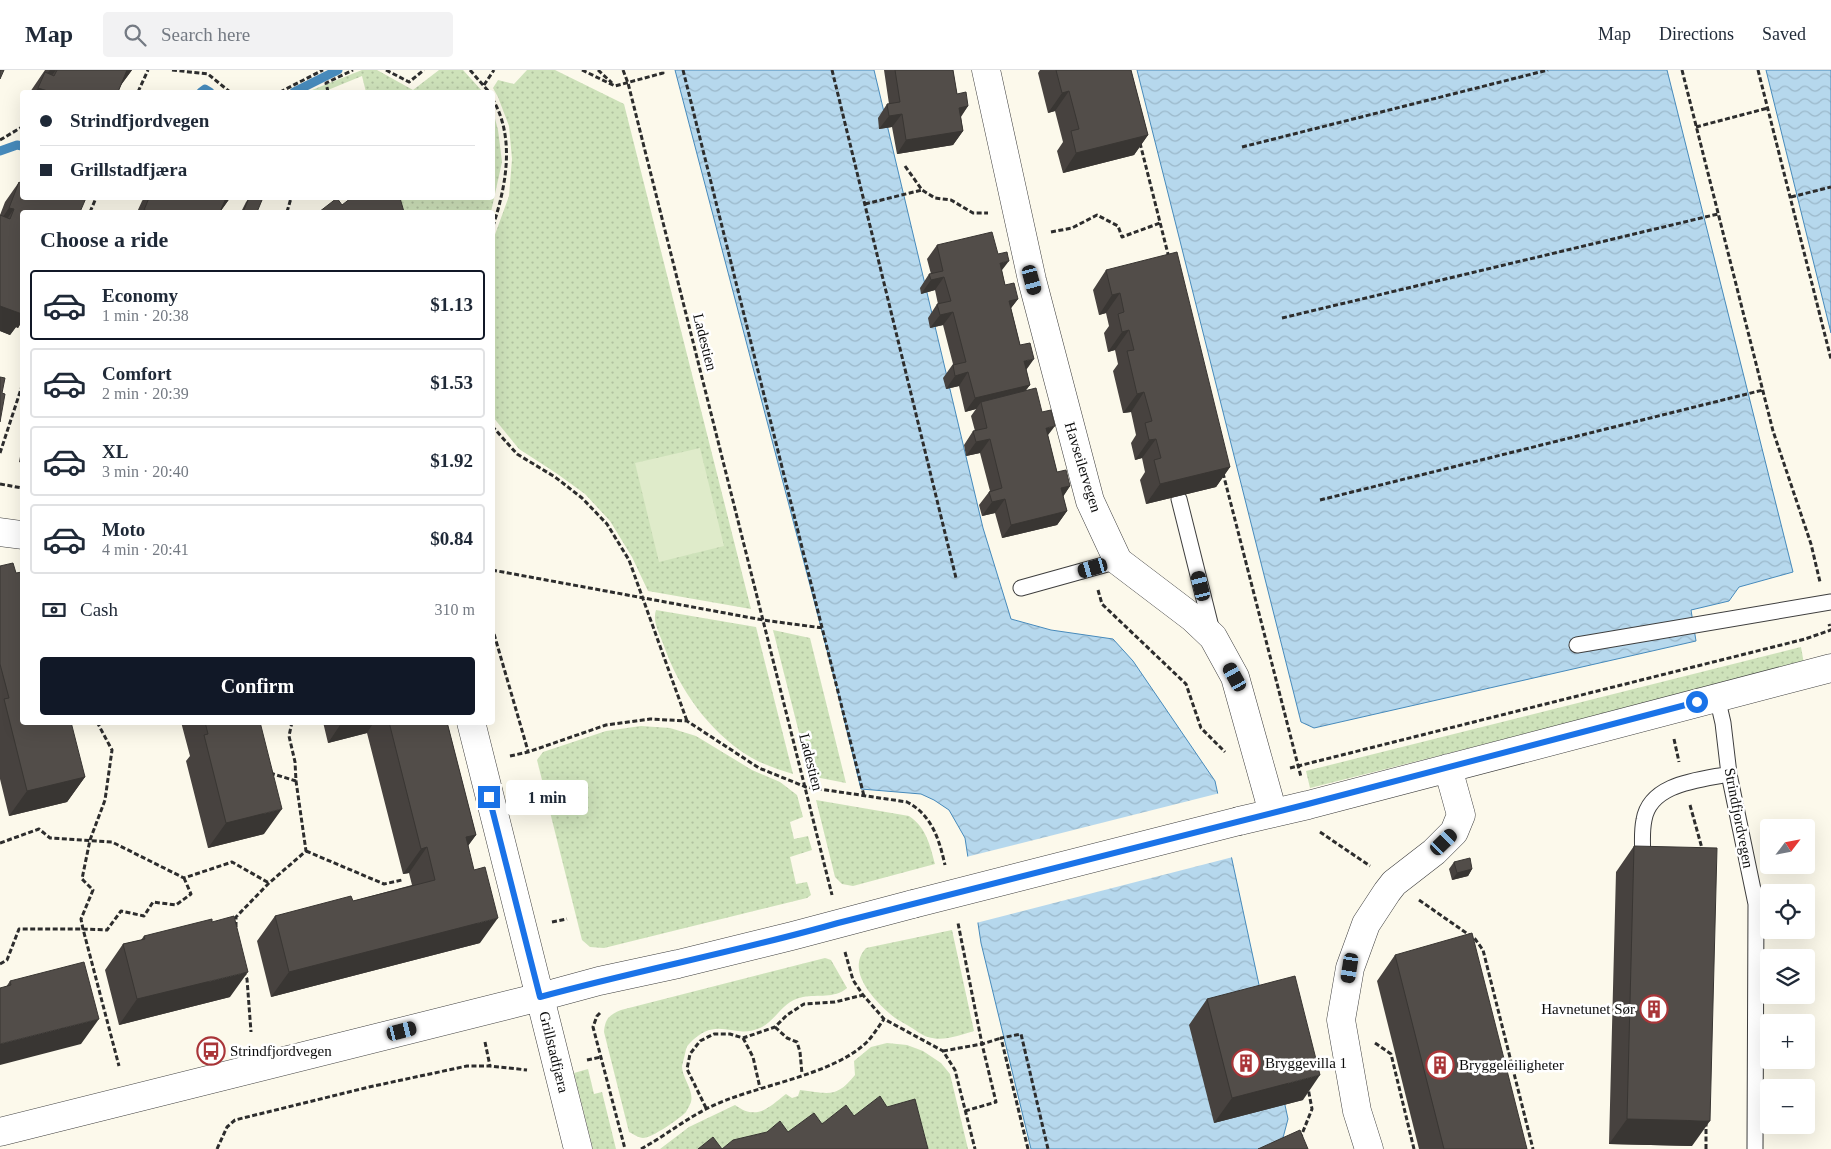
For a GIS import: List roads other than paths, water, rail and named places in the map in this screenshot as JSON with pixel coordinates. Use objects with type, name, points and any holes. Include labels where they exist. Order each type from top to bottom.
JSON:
[{"type":"street","name":"Havseilervegen","points":[[986,70],[1032,280],[1106,564],[1192,618],[1213,637],[1235,677],[1273,813]]},
{"type":"street","points":[[0,532],[20,536]]},
{"type":"street","points":[[0,1132],[599,981],[792,936],[1831,668]]},
{"type":"street","name":"Grillstadfjæra","points":[[472,725],[578,1149]]},
{"type":"street","points":[[1369,1149],[1357,1111],[1341,1020],[1350,968],[1366,924],[1378,903],[1394,883],[1434,852],[1454,832],[1461,815],[1448,768]]},
{"type":"lane","points":[[1179,499],[1213,637]]},
{"type":"lane","points":[[1021,588],[1106,564]]},
{"type":"lane","points":[[1578,645],[1828,603]]},
{"type":"lane","name":"Strindfjordvegen","points":[[1717,698],[1729,774],[1756,904],[1755,1149]]},
{"type":"lane","points":[[1643,863],[1644,819],[1651,803],[1665,790],[1729,774]]},
{"type":"water","points":[[675,70],[874,70],[983,528],[1011,619],[1051,630],[1113,639],[1133,661],[1215,781],[1288,1119],[1280,1149],[1031,1149],[981,943],[965,838],[949,810],[934,800],[921,794],[861,789],[833,673]]},
{"type":"water","points":[[1137,70],[1667,70],[1793,572],[1739,587],[1729,601],[1691,610],[1696,641],[1314,728],[1301,722]]},
{"type":"water","points":[[1766,70],[1831,70],[1831,333]]},
{"type":"waterway","points":[[298,90],[338,70]]},
{"type":"waterway","points":[[0,151],[20,146]]},
{"type":"place","name":"Havnetunet Sør","points":[[1654,1009]]},
{"type":"place","name":"Strindfjordvegen","points":[[211,1051]]},
{"type":"place","name":"Bryggevilla 1","points":[[1246,1063]]},
{"type":"place","name":"Bryggeleiligheter","points":[[1440,1065]]}]
